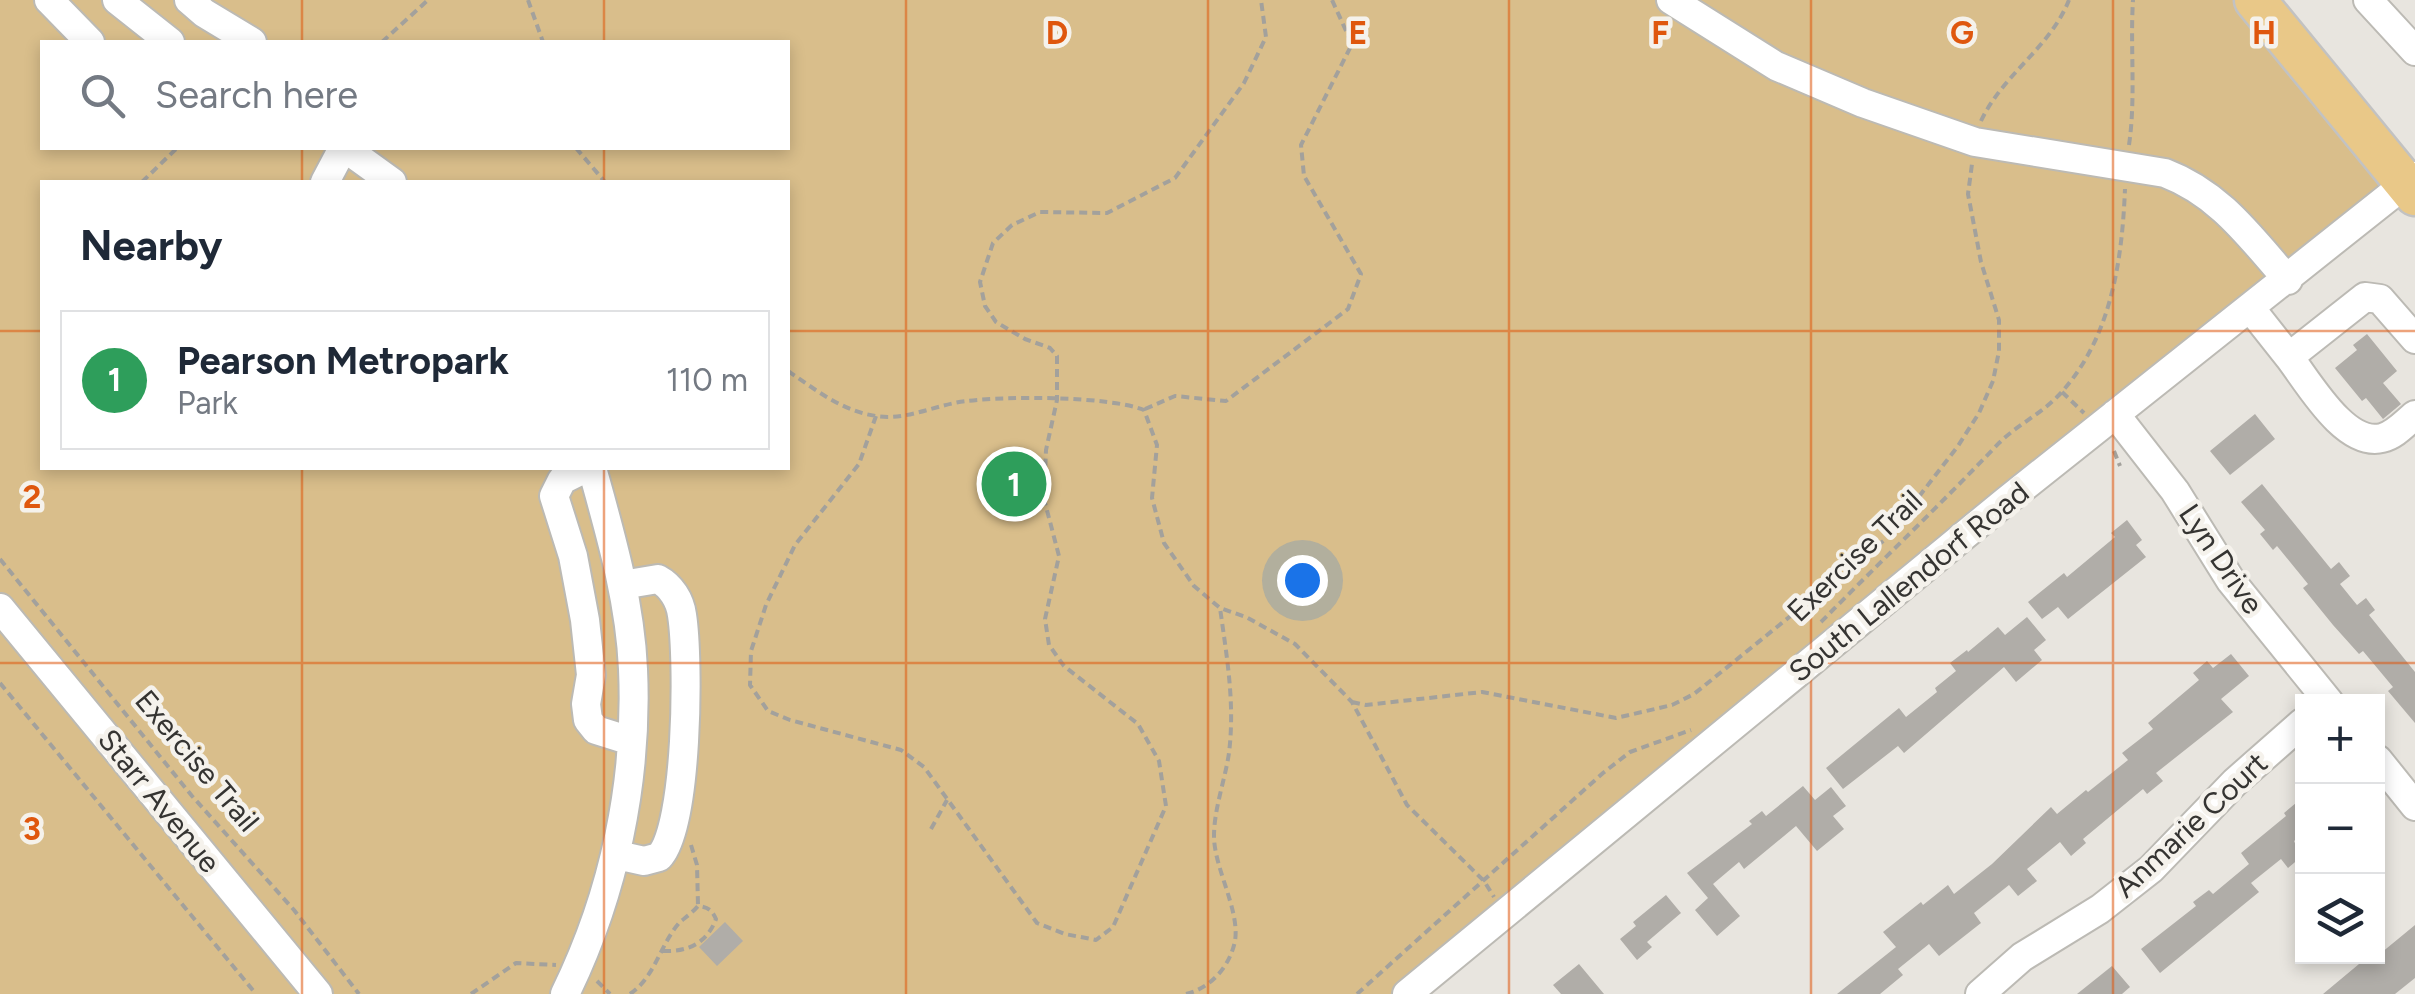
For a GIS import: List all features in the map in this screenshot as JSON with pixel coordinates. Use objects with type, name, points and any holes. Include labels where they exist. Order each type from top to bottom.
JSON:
[{"type":"highway","points":[[2255,0],[2412,185]]},
{"type":"street","points":[[49,0],[88,40]]},
{"type":"street","points":[[117,0],[167,40]]},
{"type":"street","points":[[189,0],[204,14],[249,40]]},
{"type":"street","points":[[1671,0],[1776,66],[1863,103],[1975,142],[2166,174],[2203,190],[2288,280]]},
{"type":"street","points":[[2368,0],[2415,51]]},
{"type":"street","points":[[326,180],[343,150]]},
{"type":"street","points":[[347,150],[389,180]]},
{"type":"street","name":"South Lallendorf Road","points":[[1407,994],[2115,414],[2412,185]]},
{"type":"street","points":[[2289,357],[2365,297],[2380,300],[2415,339]]},
{"type":"street","points":[[2250,309],[2338,420],[2361,437],[2390,435],[2415,414]]},
{"type":"street","name":"Lyn Drive","points":[[2115,414],[2175,491],[2231,582],[2323,694]]},
{"type":"street","points":[[584,470],[562,480],[554,496],[573,556],[586,620],[588,720],[596,730],[632,741]]},
{"type":"street","points":[[565,994],[585,952],[617,854],[632,741],[633,668],[622,585],[590,470]]},
{"type":"street","points":[[617,854],[644,860],[659,857],[671,837],[680,793],[685,690],[682,613],[676,594],[664,582],[645,579],[622,585]]},
{"type":"street","name":"Starr Avenue","points":[[0,608],[318,994]]},
{"type":"street","name":"Anmarie Court","points":[[1980,994],[2022,957],[2100,908],[2151,869],[2235,782],[2295,729]]},
{"type":"street","points":[[2385,769],[2415,806]]},
{"type":"path","points":[[384,40],[428,0]]},
{"type":"path","points":[[528,0],[542,40]]},
{"type":"path","points":[[876,416],[858,464],[794,545],[751,650],[750,684],[768,711],[901,750],[924,768],[1037,923],[1096,940],[1113,927],[1166,806],[1160,761],[1138,724],[1064,666],[1049,645],[1045,618],[1059,556],[1044,499],[1046,450],[1057,400],[1057,356],[1050,348],[1009,332],[996,322],[986,306],[980,282],[993,243],[1012,225],[1040,212],[1107,213],[1175,178],[1244,84],[1266,37],[1260,0]]},
{"type":"path","points":[[1144,410],[1174,396],[1226,401],[1348,309],[1361,274],[1304,176],[1301,145],[1352,44],[1332,0]]},
{"type":"path","points":[[1352,702],[1366,704],[1482,692],[1616,718],[1672,705],[1694,694],[1887,538],[1958,446],[1993,381],[2000,320],[1981,262],[1968,194],[1975,142],[1988,106],[2058,24],[2069,0]]},
{"type":"path","name":"Exercise Trail","points":[[1820,623],[2005,437],[2051,403],[2083,362],[2106,316],[2119,267],[2134,113],[2132,0]]},
{"type":"path","points":[[144,180],[175,150]]},
{"type":"path","points":[[578,150],[603,180]]},
{"type":"path","points":[[790,372],[841,407],[876,416],[896,417],[969,400],[1057,400],[1132,405],[1144,410],[1157,444],[1152,498],[1164,543],[1194,586],[1220,608],[1246,616],[1294,644],[1352,702],[1407,805],[1484,881],[1505,914]]},
{"type":"path","name":"Exercise Trail","points":[[0,558],[192,796],[294,910],[359,994]]},
{"type":"path","points":[[1186,994],[1202,990],[1214,980],[1232,954],[1236,936],[1214,836],[1229,754],[1233,696],[1220,608]]},
{"type":"path","points":[[0,683],[256,994]]},
{"type":"path","points":[[1357,994],[1630,752],[1696,727]]},
{"type":"path","points":[[931,829],[947,800]]},
{"type":"path","points":[[675,815],[690,840],[697,865],[698,906]]},
{"type":"path","points":[[630,994],[648,978],[663,951],[680,923],[698,906],[713,912],[716,919],[712,931],[690,948],[663,951]]},
{"type":"path","points":[[471,994],[516,963],[553,964]]},
{"type":"shaded area","points":[[0,0],[2255,0],[2406,184],[1407,994],[0,994]]},
{"type":"building","points":[[2367,334],[2397,371],[2383,383],[2401,404],[2383,419],[2335,368],[2357,350],[2353,345]]},
{"type":"building","points":[[2255,414],[2275,439],[2230,475],[2210,451]]},
{"type":"building","points":[[2262,484],[2331,569],[2339,562],[2350,576],[2340,584],[2357,605],[2366,598],[2375,610],[2369,615],[2415,672],[2415,723],[2388,691],[2393,687],[2363,651],[2359,654],[2333,625],[2303,588],[2308,584],[2277,546],[2273,550],[2260,534],[2265,530],[2241,502]]},
{"type":"building","points":[[2127,520],[2142,540],[2136,545],[2146,557],[2068,619],[2058,607],[2042,619],[2028,602],[2064,573],[2067,577],[2115,537],[2111,533]]},
{"type":"building","points":[[2027,617],[2046,640],[2034,650],[2042,660],[2016,682],[2004,667],[1904,753],[1898,746],[1843,789],[1826,768],[1899,708],[1906,717],[1937,692],[1935,688],[1956,671],[1950,663],[1967,650],[1998,627],[2005,635]]},
{"type":"building","points":[[2231,654],[2249,676],[2221,699],[2233,712],[2156,773],[2163,781],[2147,794],[2143,789],[2083,839],[2086,843],[2071,856],[2060,842],[2027,869],[2037,881],[2018,896],[2009,885],[1974,913],[1981,923],[1939,956],[1929,944],[1898,969],[1903,975],[1880,994],[1837,994],[1896,947],[1883,932],[1948,885],[1954,894],[1992,864],[2051,807],[2057,814],[2088,792],[2128,760],[2122,753],[2153,729],[2148,723],[2199,680],[2193,673],[2207,661],[2213,668]]},
{"type":"building","points":[[1803,786],[1815,800],[1831,787],[1846,806],[1833,816],[1844,829],[1817,851],[1796,826],[1744,869],[1739,862],[1713,884],[1740,916],[1717,936],[1695,910],[1708,898],[1687,873],[1752,824],[1749,821],[1762,811],[1766,816]]},
{"type":"building","points":[[2295,804],[2295,862],[2288,868],[2281,859],[2251,883],[2259,892],[2160,973],[2141,949],[2196,906],[2193,902],[2209,890],[2213,894],[2249,864],[2241,853],[2286,816],[2284,813]]},
{"type":"building","points":[[1666,895],[1681,913],[1647,942],[1652,947],[1637,960],[1620,939],[1636,926],[1633,922]]},
{"type":"building","points":[[725,922],[743,941],[717,966],[699,947]]},
{"type":"building","points":[[2415,925],[2415,978],[2395,994],[2323,994],[2359,964],[2385,964],[2385,950]]},
{"type":"building","points":[[1579,964],[1604,994],[1561,994],[1553,985]]},
{"type":"building","points":[[2112,966],[2130,987],[2122,994],[2077,994]]},
{"type":"place","name":"Pearson Metropark","points":[[1014,484]]}]
